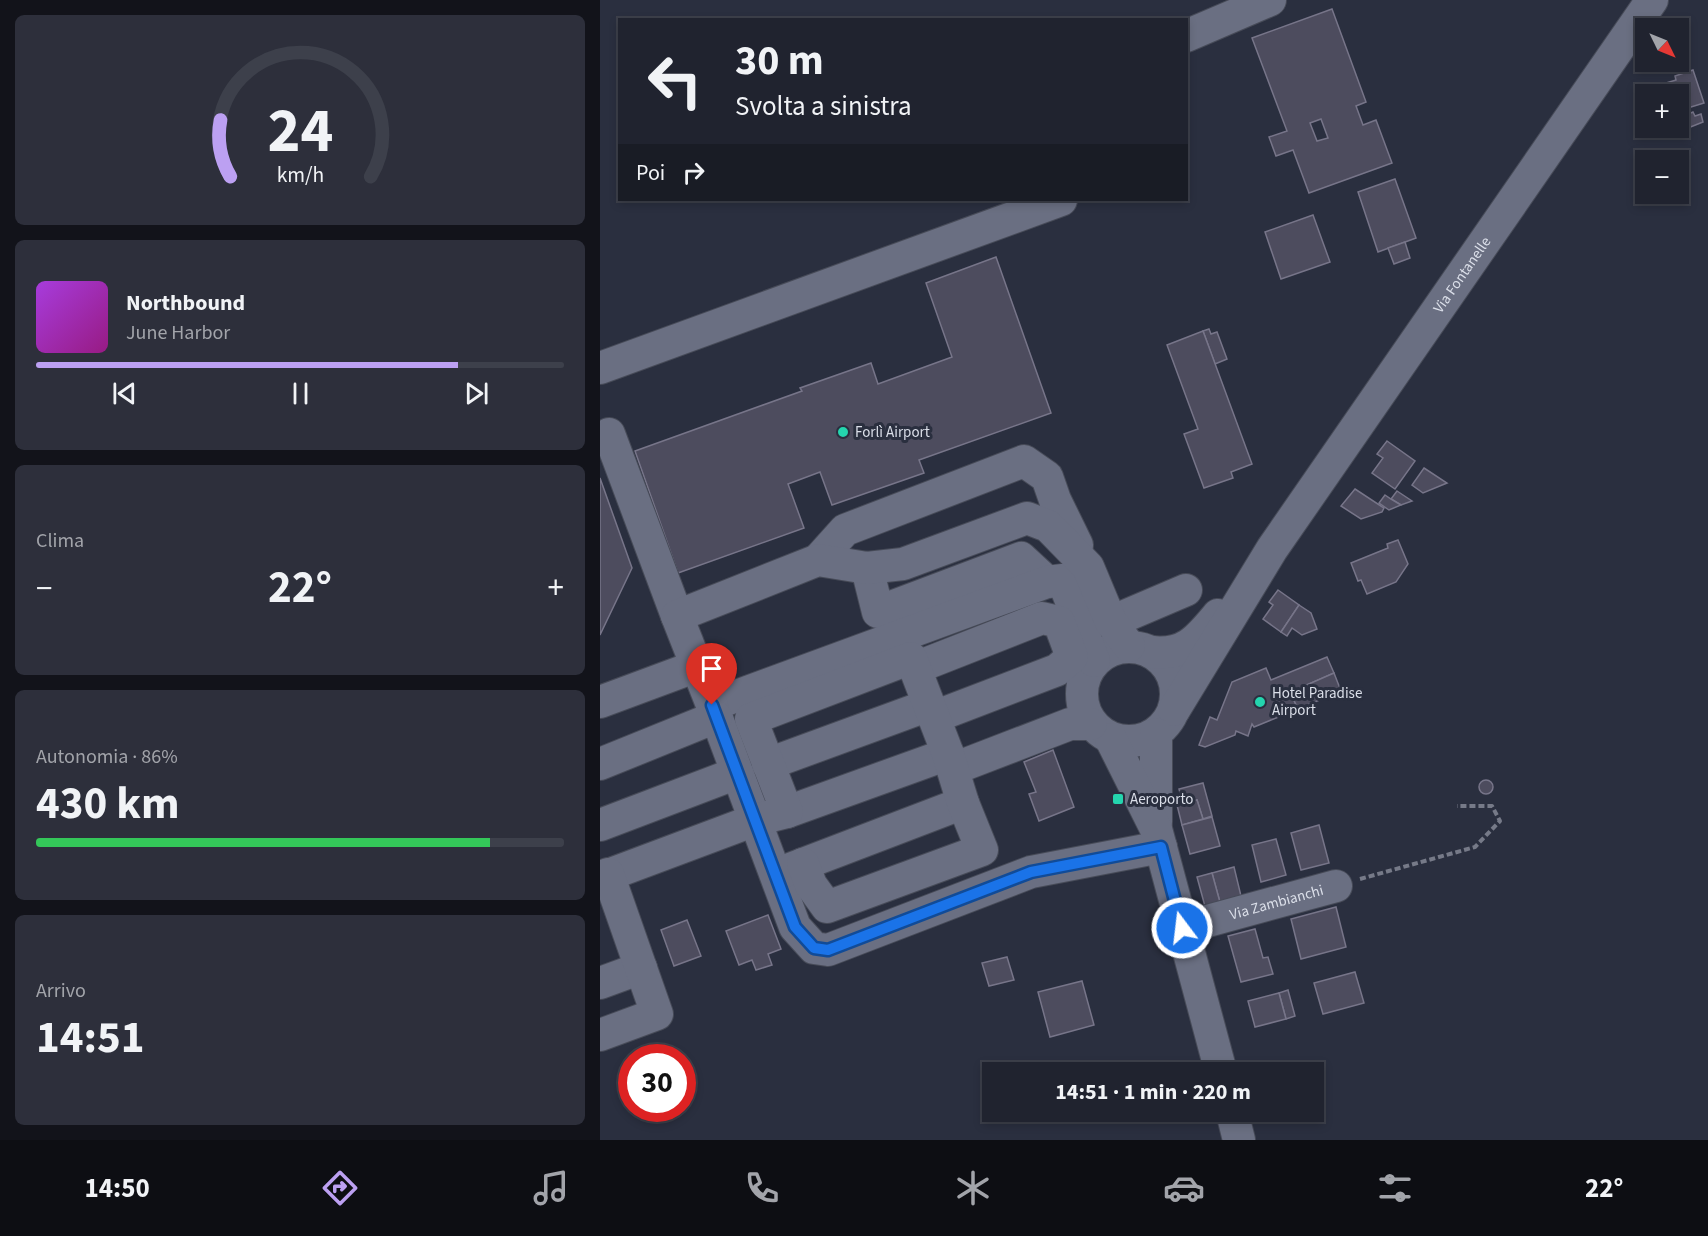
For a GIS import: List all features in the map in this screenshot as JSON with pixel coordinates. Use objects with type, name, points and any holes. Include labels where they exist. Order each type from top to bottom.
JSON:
[{"type":"street","points":[[1188,35],[1270,0]]},
{"type":"street","name":"Via Fontanelle","points":[[1165,722],[1272,549],[1652,0]]},
{"type":"street","points":[[600,368],[1058,201]]},
{"type":"street","points":[[609,434],[755,820],[789,869],[811,885],[828,907],[982,850],[911,658],[751,719],[787,812]]},
{"type":"street","points":[[677,616],[818,560],[845,530],[1024,461],[1047,477],[1054,500],[1088,567],[1130,640],[1164,662],[1174,679],[1177,695],[1165,722],[1159,838]]},
{"type":"street","points":[[818,560],[867,568],[903,564],[1027,518],[1048,526],[1088,567]]},
{"type":"street","name":"Via Fontanelle","points":[[1130,640],[1166,654],[1189,645],[1211,623],[1272,549]]},
{"type":"street","points":[[867,568],[878,612],[1021,558],[1047,582]]},
{"type":"street","points":[[600,764],[714,711],[1047,582],[1063,580],[1094,661]]},
{"type":"street","points":[[1186,590],[1130,640],[1094,661],[1085,675],[1081,692],[1083,709],[1101,731],[1159,838],[1218,1062]]},
{"type":"street","points":[[768,764],[1057,670],[1072,657],[1059,622],[1042,618],[915,668]]},
{"type":"street","points":[[600,702],[697,666]]},
{"type":"street","points":[[600,1035],[657,1014],[641,968],[612,928],[604,876],[755,820],[1070,724],[1101,731],[1127,742],[1138,741],[1165,722]]},
{"type":"street","points":[[600,825],[737,773]]},
{"type":"street","points":[[789,869],[963,803]]},
{"type":"street","points":[[789,869],[795,927],[814,948],[828,950],[1031,872],[1159,838]]},
{"type":"street","name":"Via Zambianchi","points":[[1182,928],[1336,886]]},
{"type":"street","points":[[600,983],[641,968]]},
{"type":"street","points":[[1234,1122],[1239,1140]]},
{"type":"path","points":[[1336,886],[1475,847],[1500,821],[1492,806],[1457,806]]},
{"type":"building","points":[[1332,9],[1366,102],[1356,106],[1363,125],[1376,120],[1392,163],[1309,193],[1293,150],[1276,156],[1269,137],[1287,131],[1252,38]],"holes":[[[1321,119],[1328,138],[1317,141],[1310,123]]]},
{"type":"building","points":[[1693,70],[1704,103],[1689,108],[1689,84],[1663,84],[1676,80],[1675,76]]},
{"type":"building","points":[[1693,112],[1695,116],[1701,114],[1703,122],[1689,128],[1689,114]]},
{"type":"building","points":[[1395,179],[1416,238],[1378,252],[1358,192]]},
{"type":"building","points":[[1313,215],[1330,262],[1281,279],[1265,232]]},
{"type":"building","points":[[1405,242],[1410,258],[1394,264],[1388,248]]},
{"type":"building","name":"Forlì Airport","points":[[996,257],[1051,413],[919,460],[924,473],[832,505],[820,472],[788,484],[804,528],[678,573],[635,451],[802,391],[800,388],[871,363],[878,384],[952,357],[926,283]]},
{"type":"building","points":[[1209,329],[1211,334],[1217,332],[1227,359],[1215,364],[1203,331]]},
{"type":"building","points":[[1203,331],[1252,464],[1231,472],[1233,478],[1204,488],[1184,434],[1198,429],[1167,345]]},
{"type":"building","points":[[1387,441],[1415,461],[1395,489],[1372,473],[1383,458],[1377,454]]},
{"type":"building","points":[[1424,468],[1447,483],[1423,493],[1412,485]]},
{"type":"building","points":[[600,478],[632,568],[600,635]]},
{"type":"building","points":[[1355,489],[1384,508],[1382,512],[1361,519],[1341,506]]},
{"type":"building","points":[[1397,491],[1412,501],[1401,505],[1391,499]]},
{"type":"building","points":[[1385,495],[1401,505],[1389,510],[1379,503]]},
{"type":"building","points":[[1398,540],[1408,564],[1396,582],[1367,594],[1361,580],[1358,581],[1351,563],[1388,548],[1387,544]]},
{"type":"building","points":[[1278,590],[1299,605],[1281,632],[1263,619],[1273,605],[1269,602]]},
{"type":"building","points":[[1299,605],[1311,613],[1317,629],[1302,635],[1292,628],[1287,636],[1281,632]]},
{"type":"building","name":"Hotel Paradise Airport","points":[[1327,657],[1334,673],[1295,690],[1297,694],[1292,696],[1298,709],[1254,727],[1252,724],[1248,736],[1236,731],[1235,735],[1205,747],[1199,745],[1210,717],[1217,720],[1232,682],[1266,668],[1271,680]]},
{"type":"building","points":[[1334,673],[1341,691],[1298,709],[1292,696],[1297,694],[1295,690]]},
{"type":"building","points":[[1053,750],[1074,807],[1039,821],[1029,794],[1036,792],[1024,762]]},
{"type":"building","points":[[1486,780],[1491,782],[1493,787],[1491,792],[1486,794],[1481,792],[1479,787],[1481,782]]},
{"type":"building","points":[[1203,783],[1212,816],[1203,819],[1197,800],[1183,804],[1179,789]]},
{"type":"building","points":[[1197,800],[1203,819],[1182,825],[1177,805]]},
{"type":"building","points":[[1212,817],[1220,846],[1190,854],[1182,825]]},
{"type":"building","points":[[1319,825],[1329,863],[1301,870],[1291,833]]},
{"type":"building","points":[[1276,839],[1286,875],[1261,882],[1252,845]]},
{"type":"building","points":[[1234,867],[1241,896],[1221,906],[1212,873]]},
{"type":"building","points":[[1212,873],[1221,906],[1206,910],[1197,877]]},
{"type":"building","points":[[1336,907],[1346,947],[1301,959],[1291,919]]},
{"type":"building","points":[[768,915],[781,949],[768,954],[772,965],[756,970],[752,960],[739,965],[726,931]]},
{"type":"building","points":[[687,920],[701,956],[674,966],[661,930]]},
{"type":"building","points":[[1255,929],[1263,958],[1268,957],[1273,974],[1241,982],[1228,936]]},
{"type":"building","points":[[1007,957],[1014,980],[989,986],[982,963]]},
{"type":"building","points":[[1355,972],[1364,1003],[1323,1014],[1314,983]]},
{"type":"building","points":[[1082,981],[1094,1025],[1050,1037],[1038,992]]},
{"type":"building","points":[[1288,990],[1295,1016],[1286,1019],[1279,993]]},
{"type":"building","points":[[1279,993],[1286,1019],[1255,1027],[1248,1001]]},
{"type":"place","name":"Forlì Airport","points":[[843,432]]},
{"type":"place","name":"Hotel Paradise Airport","points":[[1260,702]]},
{"type":"place","name":"Aeroporto","points":[[1118,799]]},
{"type":"route","points":[[712,705],[795,927],[814,948],[828,950],[1031,872],[1161,847],[1182,928]]}]
